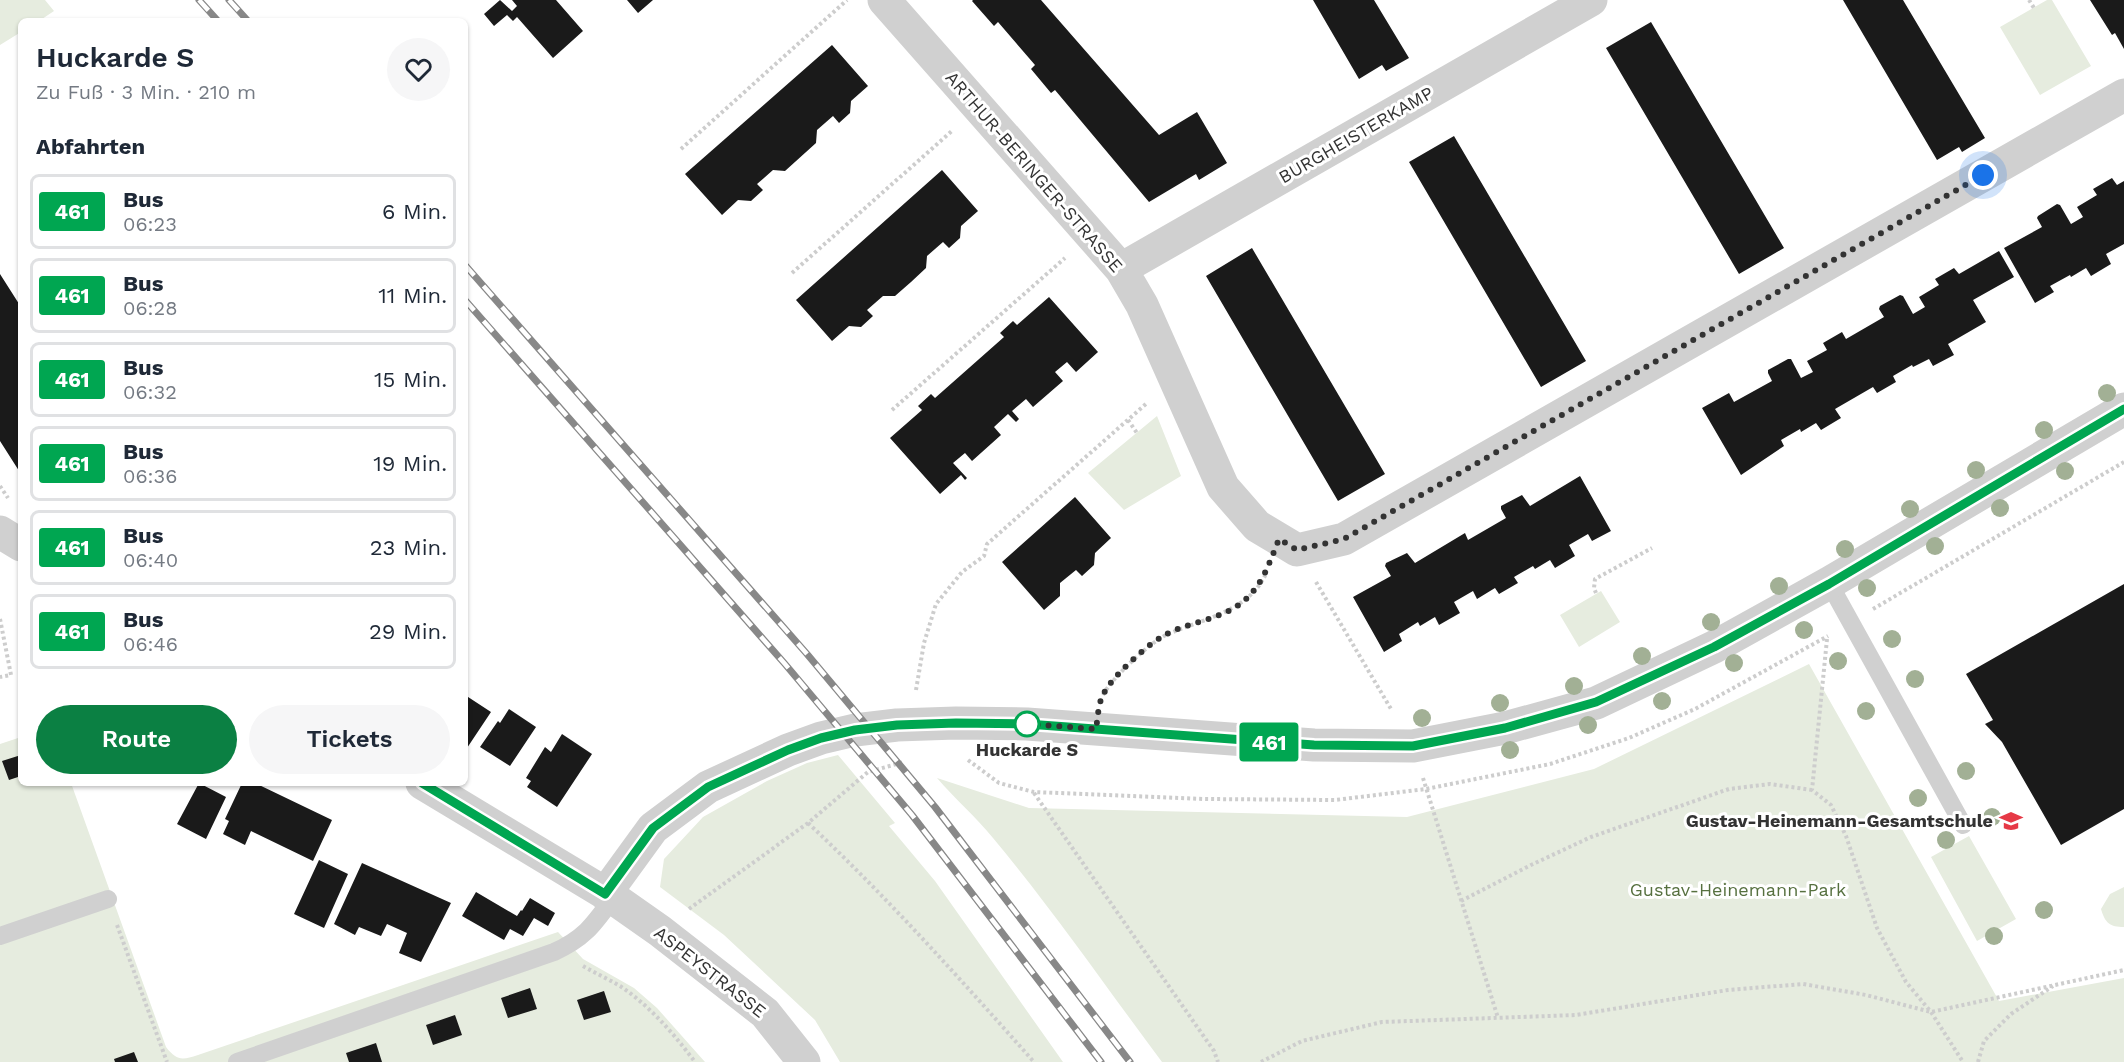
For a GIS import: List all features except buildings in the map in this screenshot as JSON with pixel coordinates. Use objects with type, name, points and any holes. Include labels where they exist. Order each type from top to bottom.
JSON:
[{"type":"street","name":"ARTHUR-BERINGER-STRASSE","points":[[884,0],[1121,270],[1142,305],[1223,487],[1257,526],[1288,545]]},
{"type":"street","name":"BURGHEISTERKAMP","points":[[1121,270],[1591,0]]},
{"type":"street","points":[[1288,545],[1344,539],[2124,95]]},
{"type":"street","points":[[609,896],[653,828],[708,787],[754,764],[821,738],[855,730],[897,725],[1027,724],[1314,745],[1413,746],[1505,728],[1596,702],[1714,647],[1829,584],[2124,409]]},
{"type":"street","points":[[0,532],[18,543]]},
{"type":"street","name":"ASPEYSTRASSE","points":[[427,786],[609,896],[660,932],[765,1014],[804,1062]]},
{"type":"lane","points":[[1829,584],[1963,825]]},
{"type":"lane","points":[[237,1062],[554,952],[583,936],[593,927],[609,896]]},
{"type":"lane","points":[[0,936],[108,899]]},
{"type":"path","points":[[681,149],[847,0]]},
{"type":"path","points":[[2029,0],[2034,8]]},
{"type":"path","points":[[792,273],[979,108]]},
{"type":"path","points":[[892,410],[1091,236]]},
{"type":"path","points":[[914,725],[916,690],[924,643],[936,604],[962,572],[984,556],[987,544],[1174,378]]},
{"type":"path","points":[[1128,420],[1137,434]]},
{"type":"path","points":[[1096,729],[1098,710],[1104,693],[1126,666],[1163,636],[1222,613],[1245,600],[1288,545],[1413,746]]},
{"type":"path","points":[[1596,593],[1595,579],[1652,548]]},
{"type":"path","points":[[0,619],[11,675],[0,677]]},
{"type":"path","points":[[1812,790],[1827,636]]},
{"type":"path","points":[[969,760],[999,783],[1034,792],[1205,799],[1335,800],[1426,789],[1498,1018]]},
{"type":"path","points":[[660,932],[808,823],[868,772]]},
{"type":"path","points":[[1461,900],[1591,837],[1729,789],[1770,784],[1812,790],[1831,805],[1846,836],[1877,928],[1906,982],[1931,1012],[1963,1062]]},
{"type":"path","points":[[1034,792],[1214,1051],[1218,1062]]},
{"type":"path","points":[[808,823],[861,873],[946,962],[1034,1062]]},
{"type":"path","points":[[108,899],[167,1062]]},
{"type":"path","points":[[554,952],[619,986],[633,996],[671,1032],[695,1062]]},
{"type":"path","points":[[1261,1062],[1302,1041],[1382,1022],[1576,1015],[1728,990],[1803,984],[1866,995],[1931,1012],[2124,970]]},
{"type":"path","points":[[1978,1062],[1984,1041],[2011,1014],[2055,984]]},
{"type":"green space","points":[[0,0],[45,0],[54,11],[44,18],[18,18],[18,34],[0,45]]},
{"type":"green space","points":[[2047,0],[2052,0],[2091,66],[2040,95],[2000,27]]},
{"type":"green space","points":[[1157,416],[1181,476],[1124,510],[1088,473]]},
{"type":"green space","points":[[1601,591],[1620,622],[1579,647],[1560,615]]},
{"type":"green space","name":"Gustav-Heinemann-Park","points":[[1809,664],[1999,1001],[2124,978],[2124,1062],[1162,1062],[1015,865],[937,778],[1029,808],[1407,817],[1594,769]]},
{"type":"green space","points":[[18,738],[18,786],[72,786],[166,1047],[177,1057],[198,1055],[558,932],[583,959],[634,988],[657,1008],[705,1062],[0,1062],[0,744]]},
{"type":"green space","points":[[838,755],[895,823],[889,826],[935,881],[1063,1062],[840,1062],[815,1020],[724,935],[660,887],[664,859],[703,817],[767,781],[807,763]]},
{"type":"green space","points":[[1969,836],[2016,919],[1977,941],[1931,857]]},
{"type":"green space","points":[[2124,887],[2124,927],[2115,926],[2106,921],[2101,909],[2110,894]]},
{"type":"railway","points":[[199,0],[215,18]]},
{"type":"railway","points":[[229,0],[245,18]]},
{"type":"railway","points":[[468,268],[807,654],[935,807],[1130,1062]]},
{"type":"railway","points":[[468,303],[785,664],[912,815],[1101,1062]]},
{"type":"bus line","name":"461","points":[[427,786],[605,894],[653,828],[708,787],[788,750],[821,738],[855,730],[897,725],[1027,724],[1314,745],[1413,746],[1505,728],[1596,702],[1714,647],[1829,584],[2124,409]]},
{"type":"place","name":"Huckarde S","points":[[1027,724]]},
{"type":"place","name":"Gustav-Heinemann-Gesamtschule","points":[[2011,821]]},
{"type":"route","points":[[1027,724],[1096,729],[1098,710],[1104,693],[1126,666],[1163,636],[1222,613],[1245,600],[1263,579],[1279,539],[1297,550],[1344,539],[1983,175]]}]
